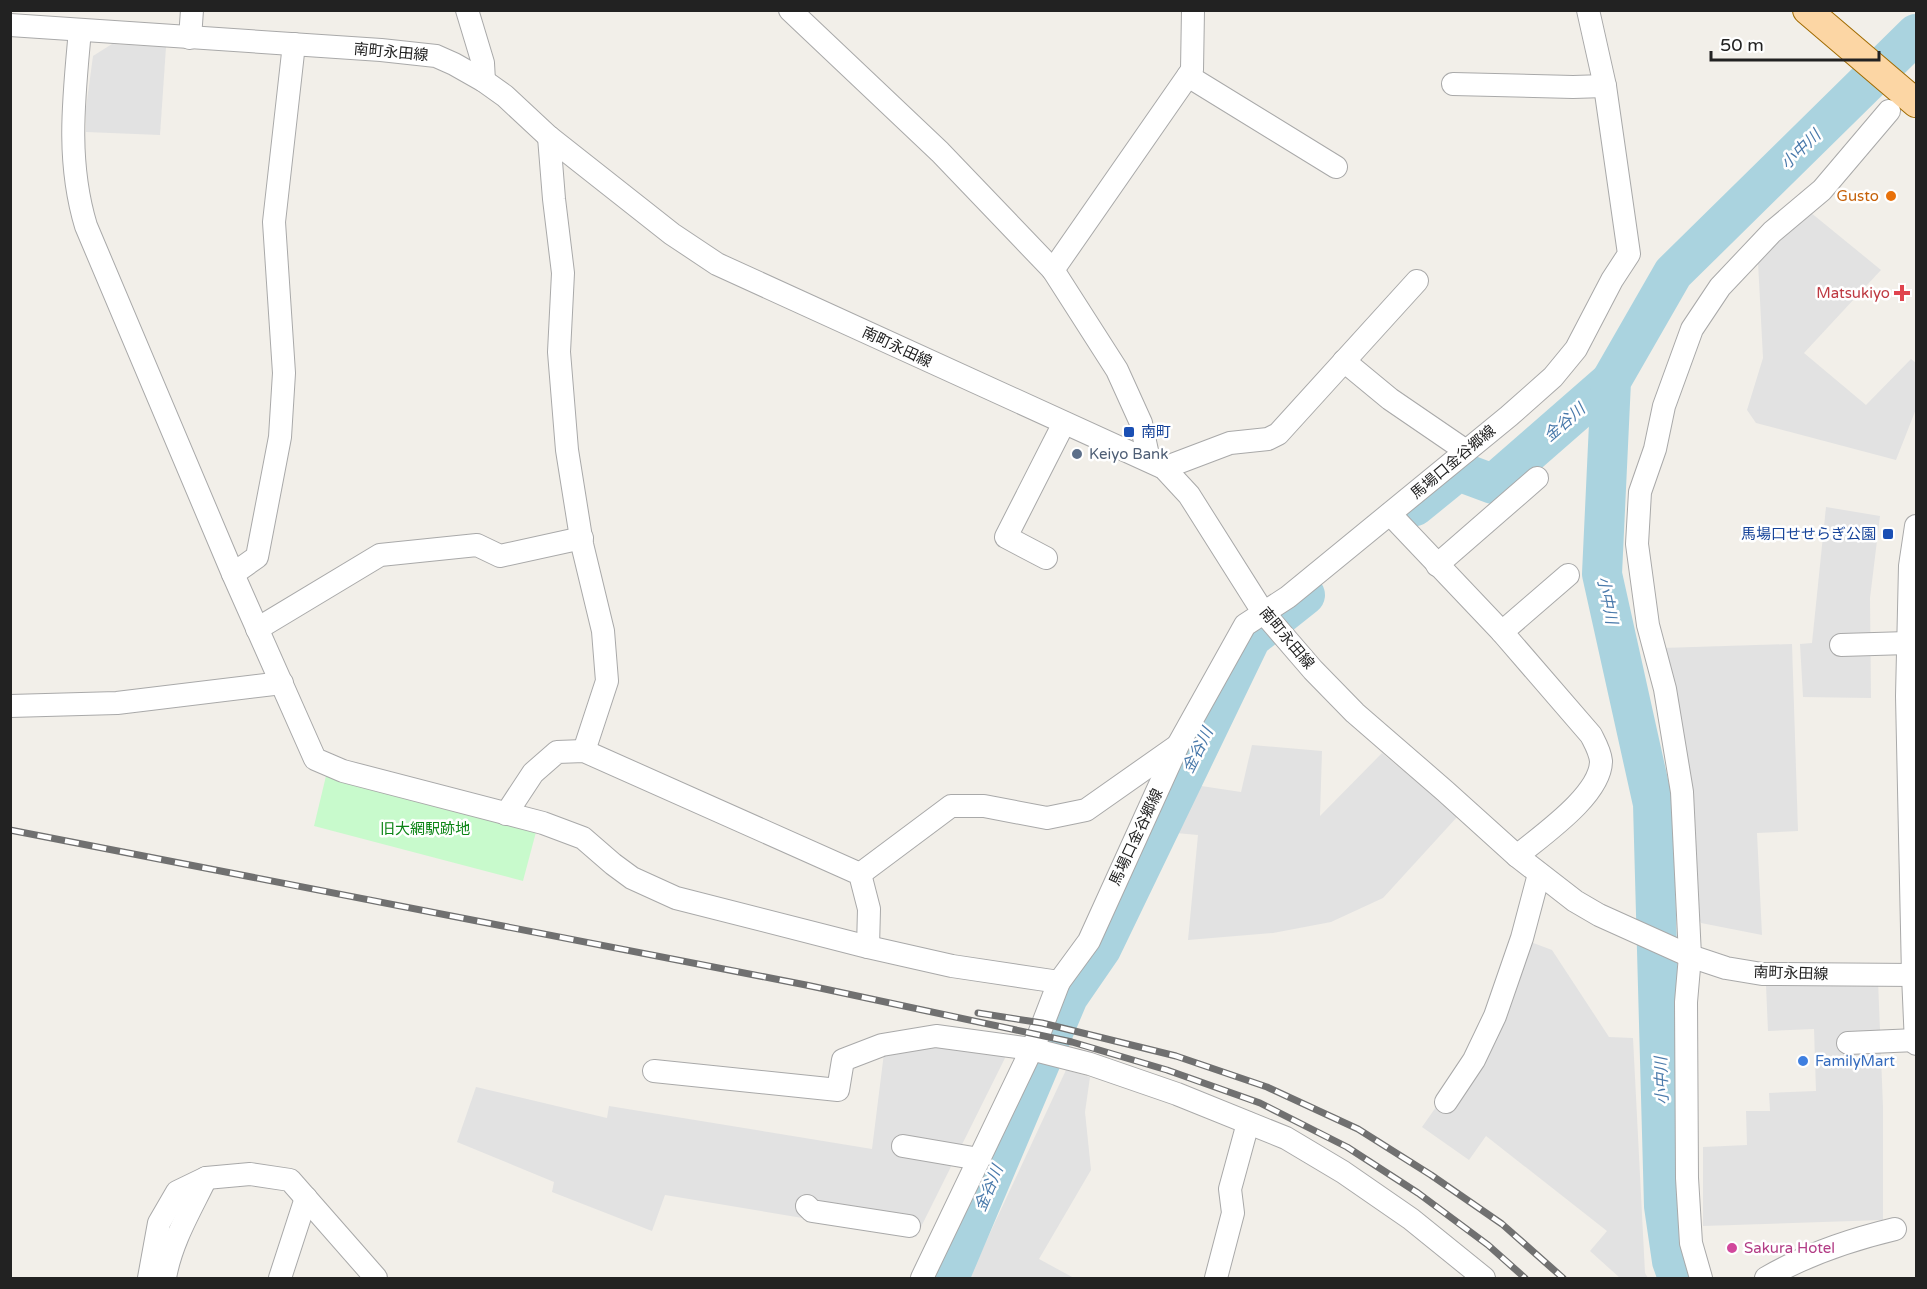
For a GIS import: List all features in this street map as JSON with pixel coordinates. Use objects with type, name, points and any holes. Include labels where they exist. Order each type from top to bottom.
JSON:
[{"type":"main road","points":[[1807,10],[1857,54],[1901,100]]},
{"type":"street","points":[[190,38],[192,10]]},
{"type":"street","points":[[467,10],[483,63],[484,81]]},
{"type":"street","points":[[790,10],[940,152],[1053,270],[1117,370],[1157,464],[1230,443],[1268,439],[1278,434],[1418,281]]},
{"type":"street","points":[[1053,270],[1192,70],[1193,10]]},
{"type":"street","points":[[1453,84],[1605,86],[1588,10]]},
{"type":"street","name":"南町永田線","points":[[10,26],[294,44],[436,56],[484,81],[505,96],[549,137],[672,234],[717,264],[1157,464],[1189,495],[1263,612],[1313,670],[1355,713],[1516,856],[1575,901],[1599,915],[1680,952],[1726,968],[1762,974],[1915,975]]},
{"type":"street","points":[[80,30],[73,168],[78,200],[86,226],[233,574],[315,759],[343,771],[543,823],[583,838],[632,878],[676,898],[952,966],[1059,982]]},
{"type":"street","points":[[233,574],[257,557],[280,437],[284,373],[274,222],[294,44]]},
{"type":"street","points":[[1188,76],[1336,166]]},
{"type":"street","name":"馬場口金谷郷線","points":[[922,1278],[1031,1049],[1059,982],[1089,941],[1178,745],[1245,625],[1288,597],[1466,451],[1553,377],[1576,349],[1612,280],[1629,254],[1605,86]]},
{"type":"street","points":[[1701,1278],[1691,1243],[1687,1178],[1686,1002],[1680,952],[1682,792],[1665,689],[1648,625],[1637,544],[1640,492],[1655,449],[1664,406],[1692,329],[1720,287],[1772,232],[1822,190],[1901,100]]},
{"type":"street","points":[[549,137],[563,273],[559,352],[567,450],[582,538],[603,631],[607,681],[585,751]]},
{"type":"street","points":[[1344,361],[1390,399],[1466,451]]},
{"type":"street","points":[[1046,558],[1006,537],[1064,423]]},
{"type":"street","points":[[1437,565],[1537,478]]},
{"type":"street","points":[[1390,514],[1502,632],[1591,735],[1598,747],[1601,760],[1593,787],[1575,806],[1516,856]]},
{"type":"street","points":[[1848,1043],[1916,1042],[1912,697],[1908,643],[1910,566],[1917,526]]},
{"type":"street","points":[[257,629],[381,555],[477,545],[501,556],[582,538]]},
{"type":"street","points":[[1502,632],[1568,575]]},
{"type":"street","points":[[1841,645],[1908,643]]},
{"type":"street","points":[[10,706],[117,703],[282,683]]},
{"type":"street","points":[[860,874],[951,806],[984,806],[1047,818],[1086,810],[1178,745]]},
{"type":"street","points":[[506,814],[533,773],[557,752],[585,751],[860,874]]},
{"type":"street","points":[[860,874],[869,909],[868,947]]},
{"type":"street","points":[[1446,1102],[1474,1060],[1495,1016],[1522,938],[1539,874]]},
{"type":"street","points":[[654,1071],[838,1090],[843,1060],[882,1045],[936,1036],[1031,1049],[1090,1064],[1177,1094],[1286,1138],[1343,1172],[1411,1219],[1484,1278]]},
{"type":"street","points":[[1216,1278],[1233,1213],[1230,1189],[1248,1123]]},
{"type":"street","points":[[903,1146],[979,1159]]},
{"type":"street","points":[[149,1278],[159,1223],[177,1192],[206,1178],[250,1174],[290,1180],[376,1278]]},
{"type":"street","points":[[165,1278],[179,1230],[206,1178]]},
{"type":"street","points":[[280,1278],[306,1198]]},
{"type":"street","points":[[807,1206],[812,1211],[909,1226]]},
{"type":"street","points":[[1766,1278],[1788,1265],[1827,1248],[1895,1229]]},
{"type":"green space","name":"旧大網駅跡地","points":[[326,776],[536,832],[523,881],[314,826]]},
{"type":"shaded area","points":[[112,44],[166,47],[160,135],[86,132],[86,108],[93,56]]},
{"type":"shaded area","points":[[1810,212],[1881,270],[1804,353],[1866,405],[1911,359],[1916,363],[1916,409],[1896,460],[1756,423],[1747,410],[1763,358],[1758,262]]},
{"type":"shaded area","points":[[1826,507],[1880,516],[1870,598],[1871,698],[1803,697],[1800,644],[1812,643]]},
{"type":"shaded area","points":[[1792,644],[1798,831],[1757,833],[1762,935],[1701,923],[1694,905],[1687,752],[1662,648]]},
{"type":"shaded area","points":[[1252,745],[1322,751],[1320,816],[1382,753],[1458,816],[1383,898],[1331,922],[1273,933],[1188,940],[1198,835],[1165,832],[1188,784],[1241,792]]},
{"type":"shaded area","points":[[1512,935],[1552,950],[1609,1037],[1633,1038],[1645,1273],[1648,1278],[1620,1278],[1590,1251],[1607,1231],[1486,1136],[1469,1160],[1422,1127],[1474,1053]]},
{"type":"shaded area","points":[[1878,980],[1883,1107],[1883,1220],[1703,1226],[1703,1147],[1747,1145],[1746,1111],[1770,1111],[1769,1093],[1816,1091],[1814,1029],[1768,1031],[1766,985]]},
{"type":"shaded area","points":[[942,1047],[1006,1056],[916,1237],[665,1195],[652,1231],[552,1192],[554,1182],[457,1142],[476,1087],[607,1118],[609,1106],[872,1149],[884,1053]]},
{"type":"shaded area","points":[[1066,1070],[1090,1077],[1085,1112],[1091,1170],[1039,1259],[1074,1278],[969,1278]]},
{"type":"waterway","name":"小中川","points":[[1678,1278],[1672,1261],[1664,1206],[1653,804],[1602,574],[1611,381],[1673,273],[1916,34]]},
{"type":"waterway","name":"金谷川","points":[[1415,506],[1458,471],[1493,484],[1611,381]]},
{"type":"waterway","name":"金谷川","points":[[949,1278],[1068,997],[1101,949],[1251,638],[1305,595]]},
{"type":"railway","points":[[10,830],[806,985],[1072,1042],[1167,1070],[1260,1103],[1347,1147],[1418,1193],[1488,1245],[1525,1278]]},
{"type":"railway","points":[[978,1013],[1042,1023],[1176,1056],[1267,1087],[1358,1129],[1431,1175],[1502,1224],[1563,1278]]},
{"type":"place","name":"Gusto","points":[[1891,196]]},
{"type":"place","name":"Matsukiyo","points":[[1902,293]]},
{"type":"place","name":"南町","points":[[1129,432]]},
{"type":"place","name":"Keiyo Bank","points":[[1077,454]]},
{"type":"place","name":"馬場口せせらぎ公園","points":[[1888,534]]},
{"type":"place","name":"FamilyMart","points":[[1803,1061]]},
{"type":"place","name":"Sakura Hotel","points":[[1732,1248]]}]
